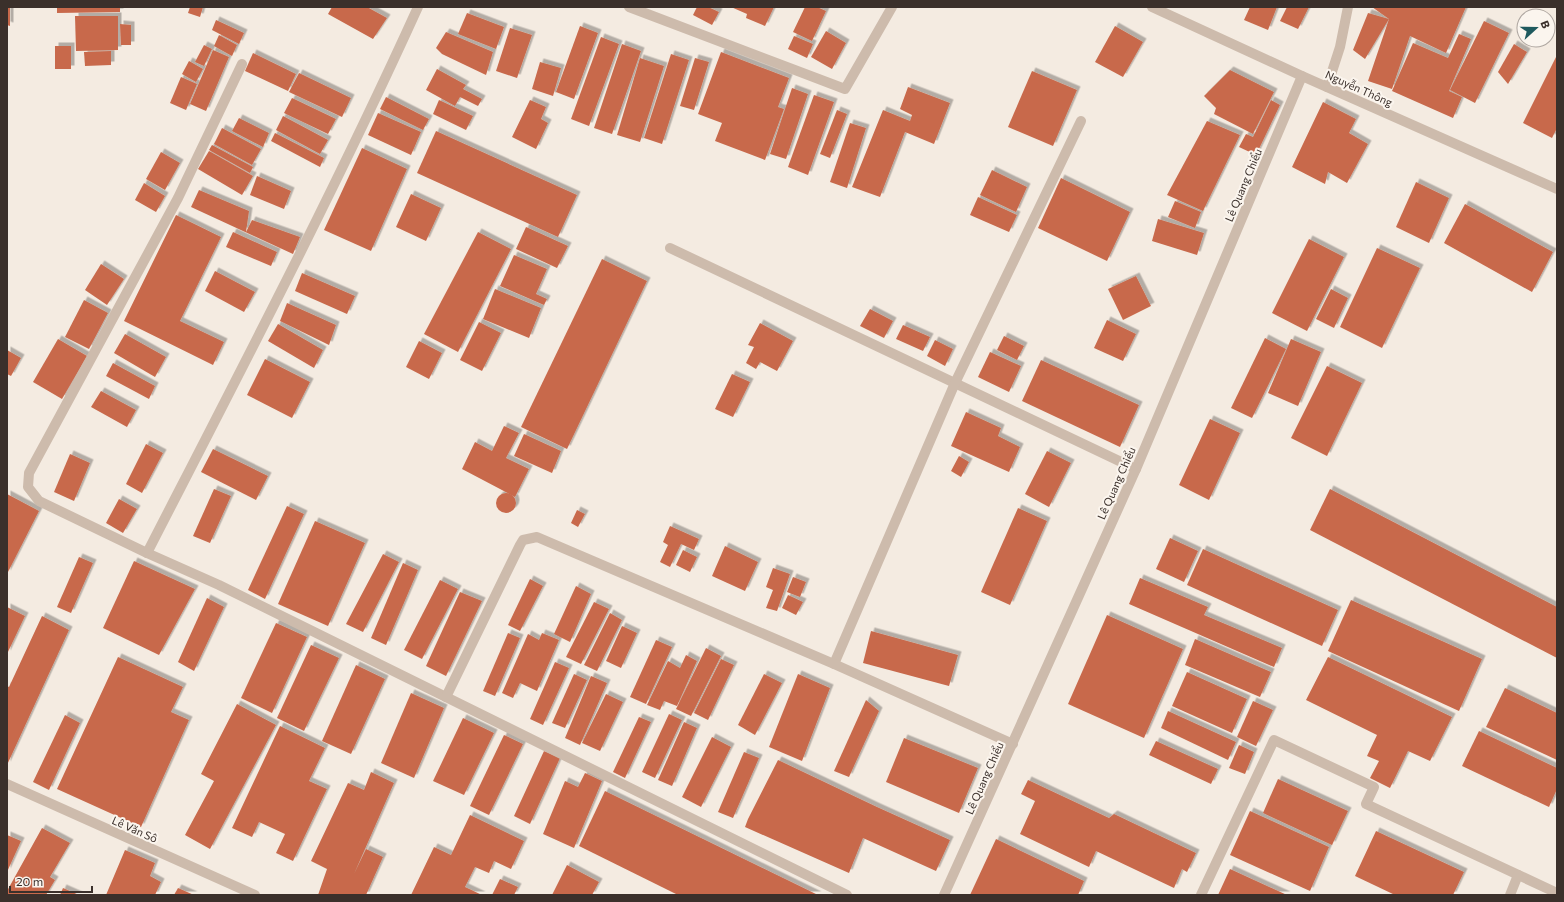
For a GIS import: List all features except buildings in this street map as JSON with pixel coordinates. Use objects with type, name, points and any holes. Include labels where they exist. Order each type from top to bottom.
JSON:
[{"type":"street","points":[[147,553],[288,279],[372,108],[418,7]]},
{"type":"street","points":[[629,7],[845,89],[892,7]]},
{"type":"street","name":"Nguyễn Thông","points":[[1152,7],[1557,190]]},
{"type":"street","points":[[1327,87],[1340,47],[1348,7]]},
{"type":"street","points":[[242,64],[178,198],[29,473],[28,487],[39,501],[147,553],[219,585],[847,895]]},
{"type":"street","name":"Lê Quang Chiểu","points":[[944,895],[1136,469],[1302,76]]},
{"type":"street","points":[[834,664],[955,383],[1081,121]]},
{"type":"street","points":[[670,248],[1136,469]]},
{"type":"street","points":[[446,697],[520,545],[523,540],[529,537],[537,537],[834,664],[1013,744]]},
{"type":"street","points":[[1201,895],[1274,740],[1374,787],[1366,804],[1557,893]]},
{"type":"street","name":"Lê Văn Sô","points":[[7,784],[255,895]]},
{"type":"street","points":[[1510,895],[1518,875]]}]
